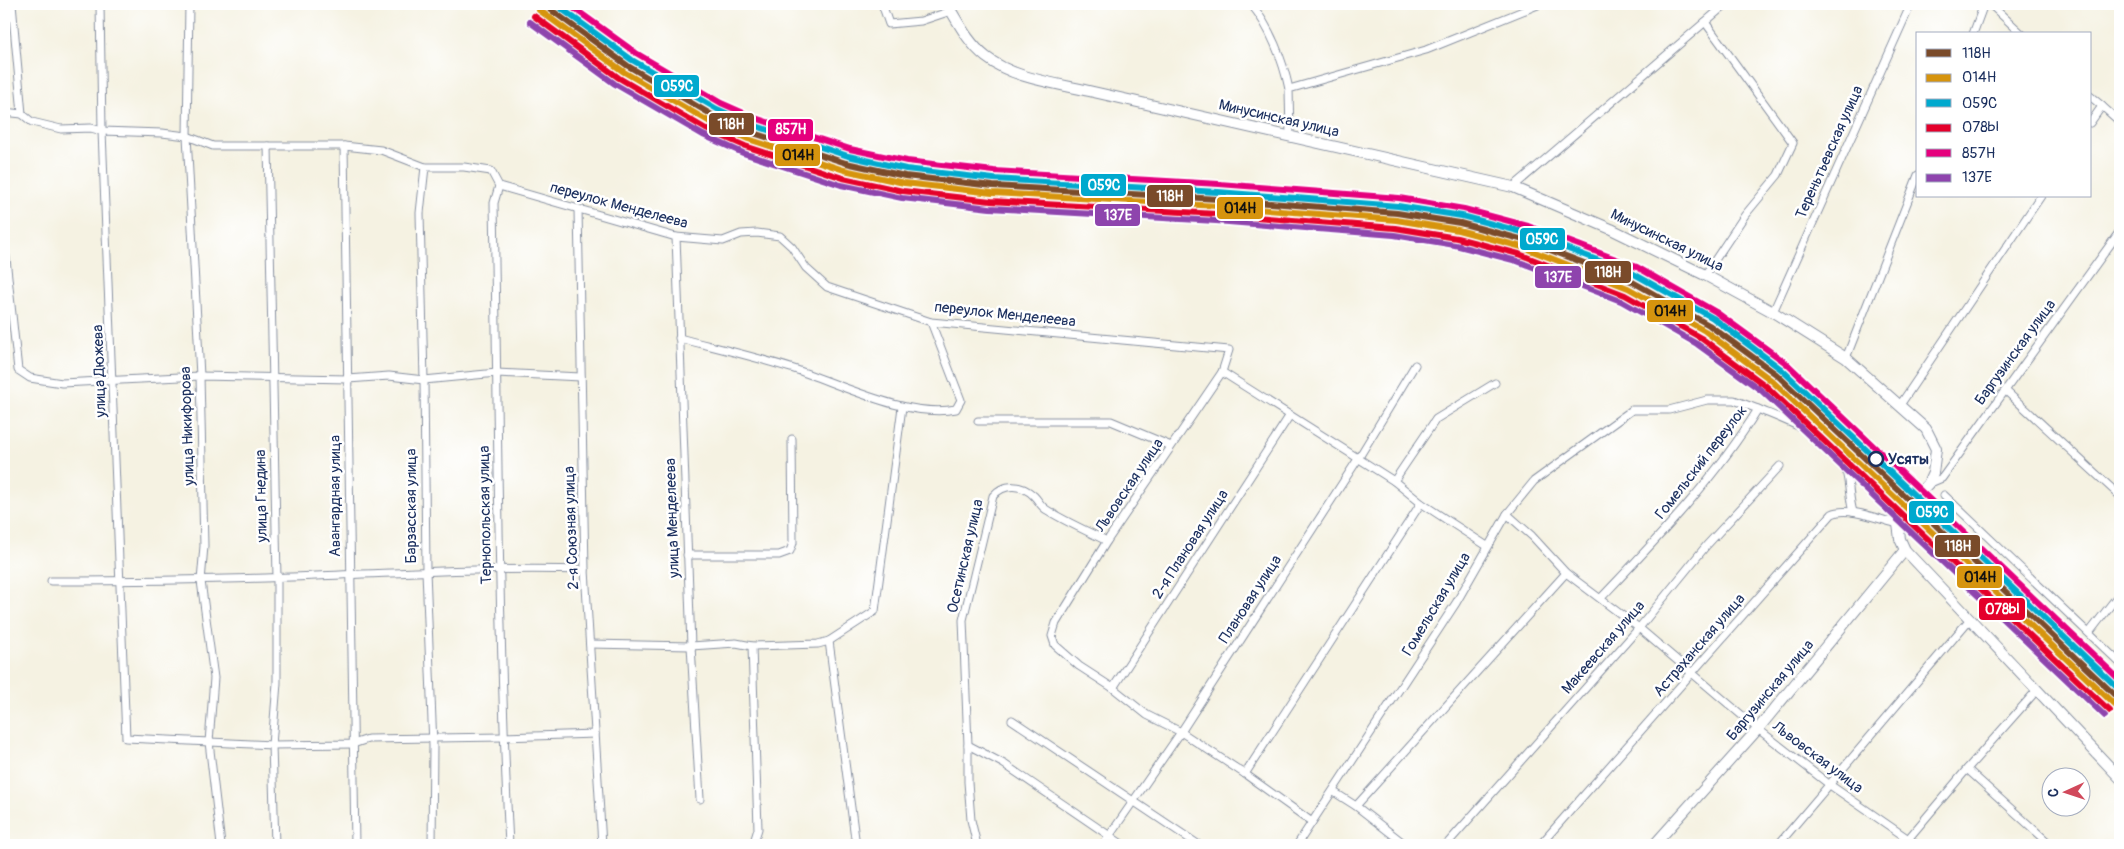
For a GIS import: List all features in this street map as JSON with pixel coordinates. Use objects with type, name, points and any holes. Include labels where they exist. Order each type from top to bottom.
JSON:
[{"type":"main road","name":"Минусинская улица","points":[[949,8],[968,38],[986,57],[1016,72],[1089,91],[1514,187],[1612,229],[1706,275],[1773,312],[1846,358],[1926,429],[1936,449],[1933,473],[1928,484],[1901,511],[1898,524]]},
{"type":"main road","points":[[1898,524],[1900,539],[1905,550],[2120,778]]},
{"type":"main road","name":"Баргузинская улица","points":[[1654,845],[1758,729],[1905,550]]},
{"type":"street","points":[[4,112],[22,114],[12,4]]},
{"type":"street","name":"улица Дюжева","points":[[100,4],[102,131],[126,738],[209,742]]},
{"type":"street","name":"улица Никифорова","points":[[189,4],[188,136],[200,376],[204,546],[201,581],[214,678],[209,742],[221,845]]},
{"type":"street","points":[[882,4],[889,24],[921,21],[949,8]]},
{"type":"street","points":[[1251,4],[1261,18],[1273,42],[1286,75],[1289,89],[1290,136]]},
{"type":"street","points":[[1289,89],[1426,50],[1540,4]]},
{"type":"street","points":[[1514,187],[1726,4]]},
{"type":"street","name":"Тереньтьевская улица","points":[[1773,312],[1911,4]]},
{"type":"street","points":[[1974,32],[1984,4]]},
{"type":"street","points":[[1990,4],[2020,32]]},
{"type":"street","points":[[1705,22],[1793,143],[1778,175],[1745,215],[1706,275]]},
{"type":"street","points":[[2092,98],[2120,122]]},
{"type":"street","points":[[2092,120],[2102,106]]},
{"type":"street","name":"переулок Менделеева","points":[[22,114],[32,122],[61,129],[91,128],[102,131],[162,132],[188,136],[213,146],[344,146],[381,150],[425,167],[464,166],[490,171],[499,186],[676,236],[723,240],[741,234],[757,233],[780,236],[792,247],[806,268],[827,287],[932,322],[1230,350]]},
{"type":"street","name":"улица Гнедина","points":[[268,146],[277,578],[277,683],[272,745],[275,845]]},
{"type":"street","name":"Авангардная улица","points":[[344,146],[355,845]]},
{"type":"street","name":"Барзасская улица","points":[[425,167],[420,207],[426,571],[433,738],[432,845]]},
{"type":"street","points":[[1846,358],[1916,180]]},
{"type":"street","name":"Тернопольская улица","points":[[499,186],[494,203],[498,373],[499,570],[508,845]]},
{"type":"street","points":[[1900,404],[2040,198]]},
{"type":"street","name":"2-я Союзная улица","points":[[578,209],[585,570],[602,845]]},
{"type":"street","name":"Баргузинская улица","points":[[1928,484],[1942,478],[2120,231]]},
{"type":"street","name":"улица Менделеева","points":[[676,236],[690,646],[700,799]]},
{"type":"street","points":[[4,240],[18,370],[30,378],[62,383],[113,382],[200,376],[348,379],[389,376],[424,380],[498,373],[581,376]]},
{"type":"street","points":[[679,338],[794,369],[902,407],[943,412],[956,409],[961,400],[932,322]]},
{"type":"street","name":"Львовская улица","points":[[1113,688],[1079,666],[1055,645],[1052,636],[1056,623],[1107,541],[1222,372],[1230,350]]},
{"type":"street","name":"Плановая улица","points":[[1103,845],[1181,732],[1358,459],[1416,365]]},
{"type":"street","points":[[1222,372],[1394,482],[1421,503],[1487,546]]},
{"type":"street","points":[[1394,482],[1436,420],[1495,383]]},
{"type":"street","points":[[2006,391],[2120,496]]},
{"type":"street","name":"Гомельская улица","points":[[1297,845],[1334,792],[1456,603],[1507,514],[1534,481],[1632,410],[1668,410],[1707,400],[1734,400],[1758,409]]},
{"type":"street","points":[[590,644],[690,646],[736,644],[752,646],[818,644],[829,640],[875,611],[902,407]]},
{"type":"street","name":"Гомельский переулок","points":[[1601,598],[1665,532],[1740,438],[1758,409],[1803,429],[1826,442],[1841,456],[1848,478],[1853,512]]},
{"type":"street","name":"2-я Плановая улица","points":[[1113,688],[1290,415]]},
{"type":"street","points":[[978,421],[1111,421],[1171,446]]},
{"type":"street","points":[[687,555],[779,555],[790,551],[793,543],[792,439]]},
{"type":"street","name":"Макеевская улица","points":[[1446,845],[1639,628],[1706,546],[1780,466]]},
{"type":"street","name":"Осетинская улица","points":[[977,845],[971,820],[968,782],[962,620],[993,496],[998,489],[1009,485],[1021,488],[1033,494],[1045,509],[1107,541]]},
{"type":"street","points":[[1944,495],[2120,663]]},
{"type":"street","points":[[1245,774],[1421,503]]},
{"type":"street","name":"Астраханская улица","points":[[1540,845],[1832,514],[1838,511],[1853,512],[1898,524]]},
{"type":"street","name":"Львовская улица","points":[[1507,514],[1532,536],[1566,573],[1639,628],[1758,729],[1830,785],[1917,845]]},
{"type":"street","points":[[51,580],[201,581],[426,571],[585,570]]},
{"type":"street","points":[[1356,806],[1566,573]]},
{"type":"street","points":[[2089,633],[2120,593]]},
{"type":"street","points":[[1778,845],[1970,620]]},
{"type":"street","points":[[829,640],[855,838]]},
{"type":"street","points":[[752,646],[758,792],[758,829],[753,845]]},
{"type":"street","points":[[1113,688],[1147,715],[1181,732],[1245,774],[1312,822]]},
{"type":"street","points":[[1903,845],[1967,768],[2037,690]]},
{"type":"street","points":[[1012,720],[1199,845]]},
{"type":"street","points":[[209,742],[272,745],[354,744],[368,739],[503,738],[595,734]]},
{"type":"street","points":[[968,745],[1004,764],[1123,845]]},
{"type":"street","points":[[1967,768],[2051,845]]},
{"type":"street","points":[[1334,792],[1356,806],[1406,845]]},
{"type":"transit line","name":"118Н","points":[[543,4],[628,66],[714,116],[750,132],[846,163],[905,176],[993,186],[1218,199],[1397,213],[1460,223],[1524,240],[1631,281],[1709,325],[1776,374],[2120,700]]},
{"type":"transit line","name":"059С","points":[[555,4],[632,60],[717,109],[753,125],[848,156],[906,169],[994,179],[1218,192],[1398,206],[1462,216],[1526,233],[1634,274],[1713,318],[1781,369],[2120,690]]},
{"type":"transit line","name":"857Н","points":[[568,4],[636,53],[721,103],[755,118],[850,149],[907,161],[994,171],[1219,184],[1399,198],[1464,209],[1528,226],[1637,267],[1716,312],[1786,363],[2120,680]]},
{"type":"transit line","name":"014Н","points":[[539,10],[624,72],[710,122],[748,139],[844,170],[904,183],[992,193],[1217,206],[1396,220],[1458,230],[1522,247],[1628,288],[1705,331],[1771,380],[2115,705]]},
{"type":"transit line","name":"078Ы","points":[[534,16],[619,78],[706,129],[745,146],[843,178],[903,191],[991,201],[1217,214],[1395,228],[1457,238],[1519,254],[1625,295],[1701,338],[1766,386],[2110,711]]},
{"type":"transit line","name":"137Е","points":[[530,22],[615,84],[703,135],[743,153],[841,185],[902,198],[990,208],[1216,221],[1394,235],[1455,245],[1517,261],[1621,301],[1697,344],[1762,391],[2105,716]]},
{"type":"place","name":"Усяты","points":[[1876,459]]}]
